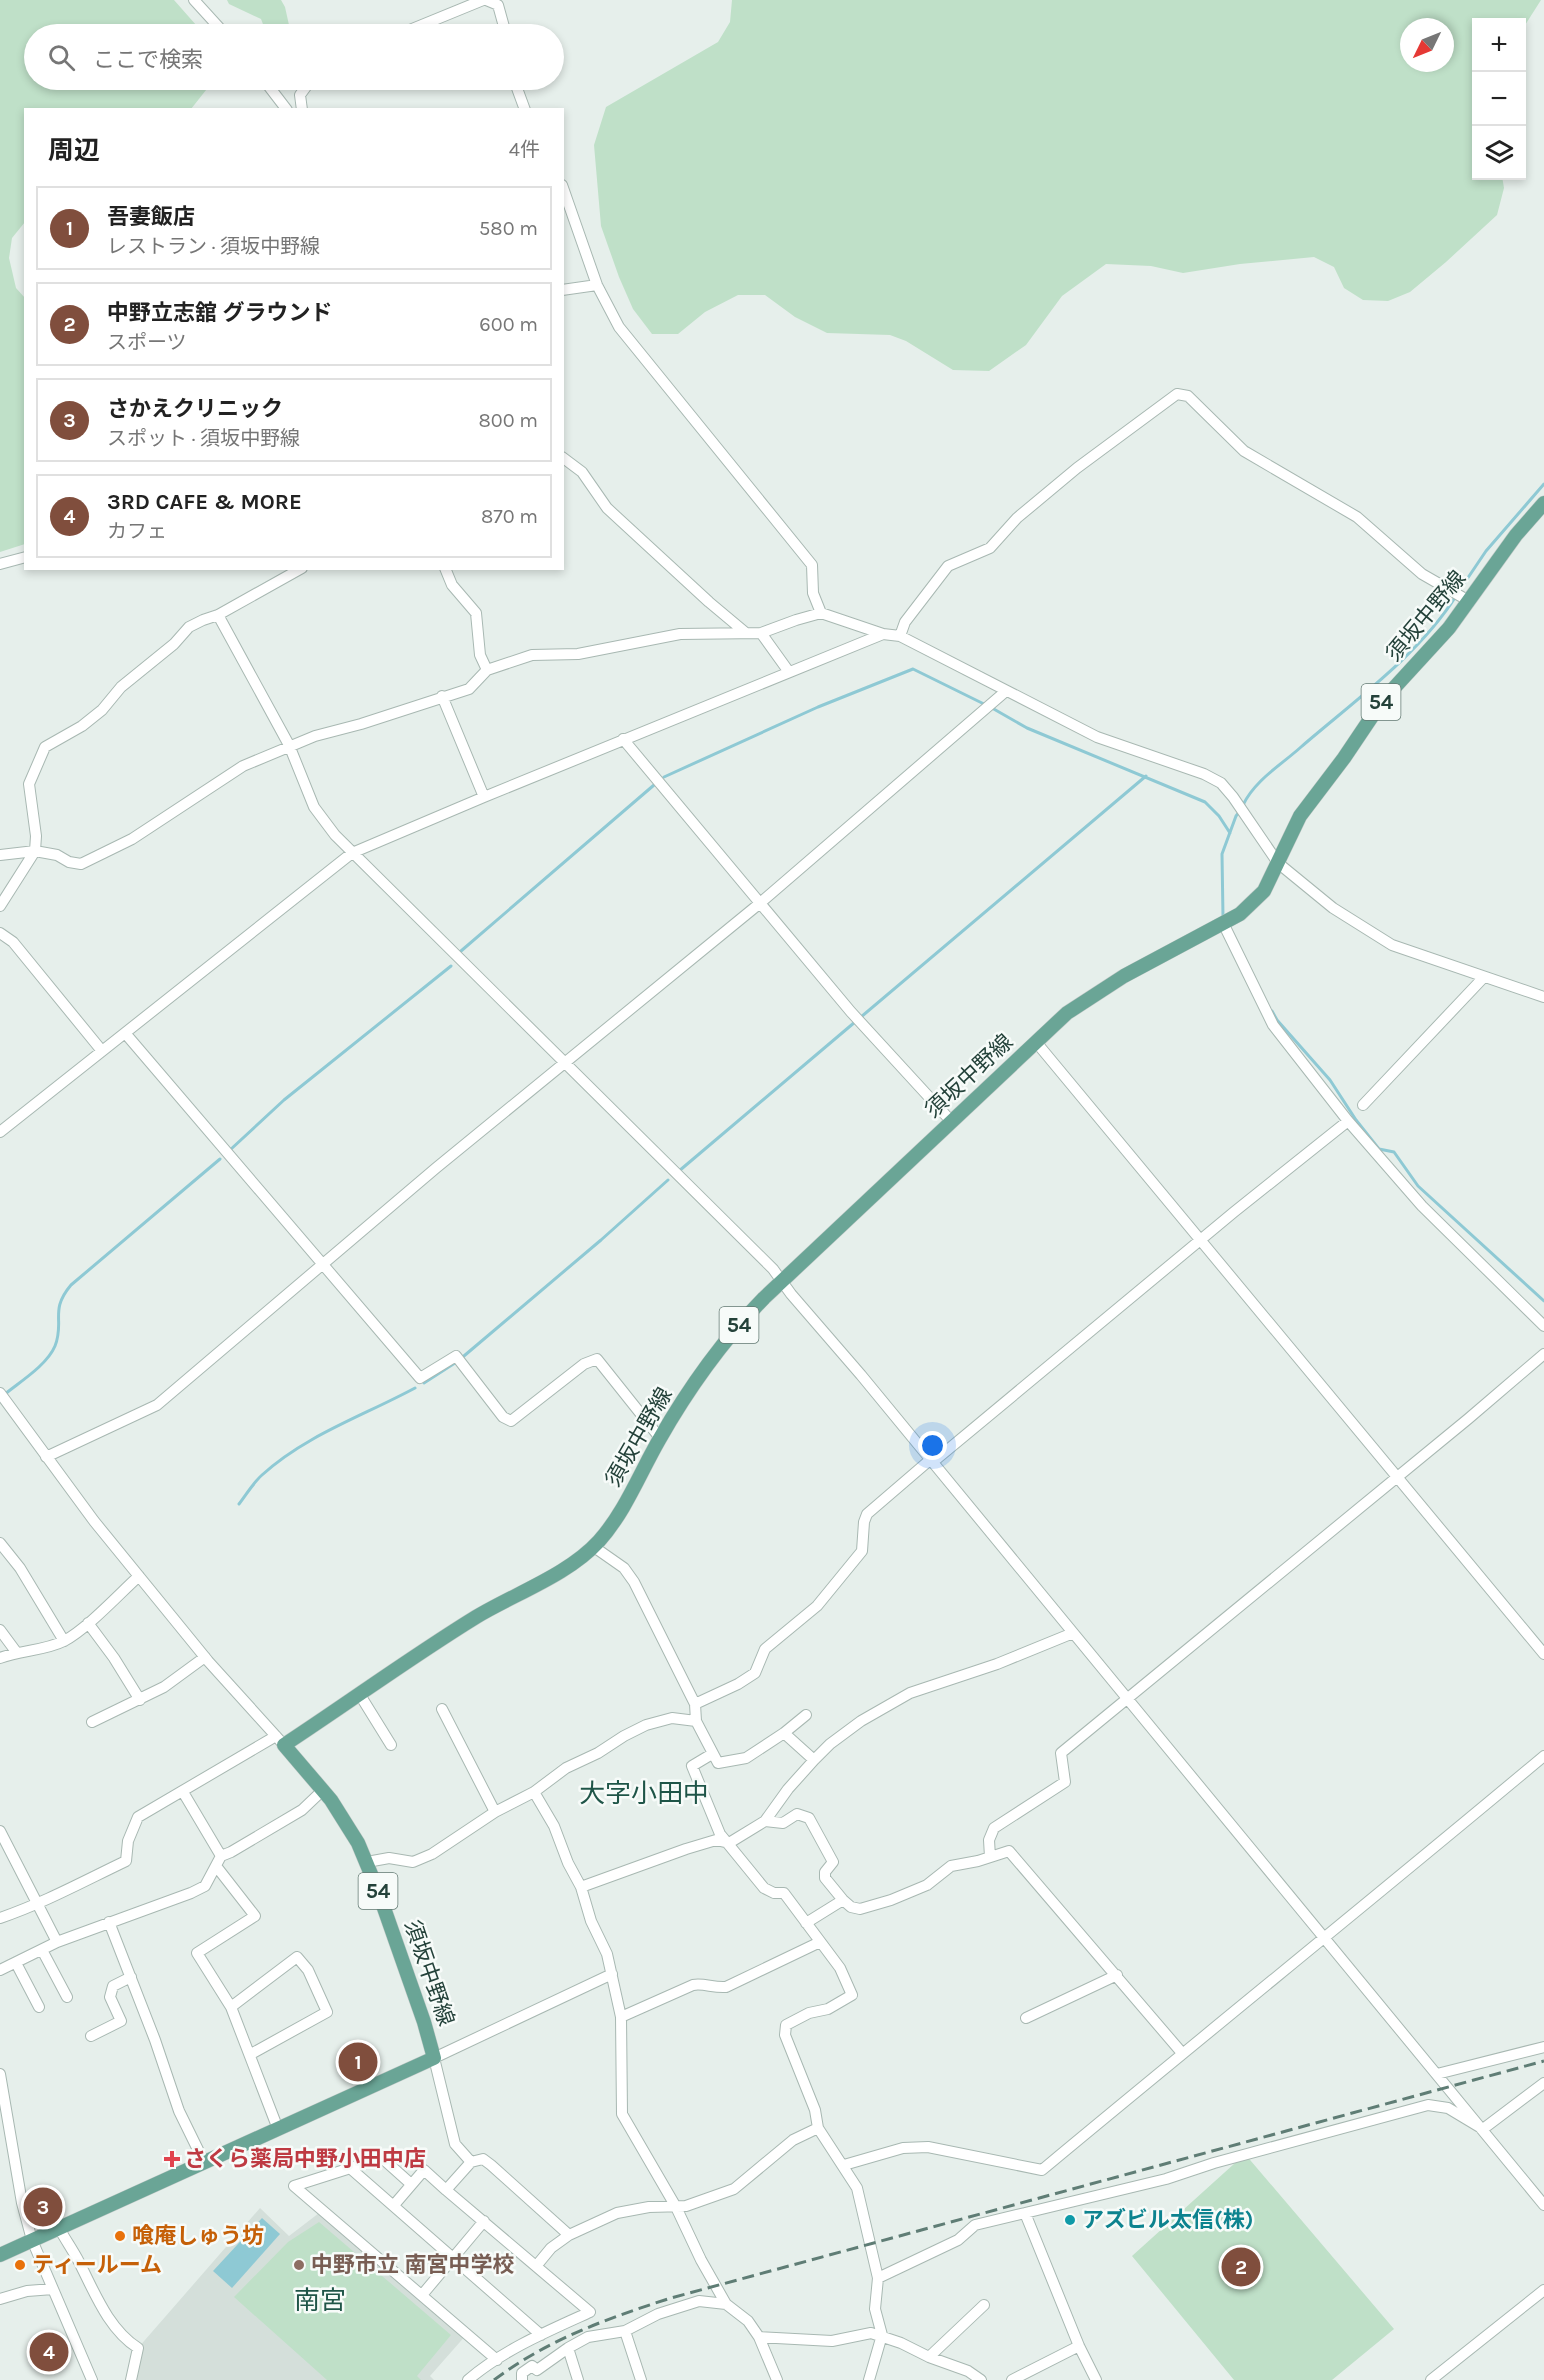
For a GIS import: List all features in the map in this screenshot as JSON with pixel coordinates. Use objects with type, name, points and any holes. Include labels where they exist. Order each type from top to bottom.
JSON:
[{"type":"main road","name":"須坂中野線","points":[[0,2255],[434,2058],[420,2011],[366,1862],[344,1819],[323,1790],[280,1741],[360,1695],[473,1619],[573,1563],[594,1547],[616,1519],[660,1438],[692,1387],[753,1308],[1067,1013],[1096,993],[1240,914],[1264,891],[1300,816],[1344,758],[1377,707],[1449,628],[1466,599],[1544,503]]},
{"type":"street","points":[[194,0],[216,24]]},
{"type":"street","points":[[425,24],[484,0],[498,5],[505,24]]},
{"type":"street","points":[[272,90],[285,108]]},
{"type":"street","points":[[302,108],[300,95],[304,90]]},
{"type":"street","points":[[518,90],[524,108]]},
{"type":"street","points":[[564,191],[597,285],[619,327],[812,565],[813,593],[821,613]]},
{"type":"street","points":[[564,290],[597,285]]},
{"type":"street","points":[[900,636],[905,622],[948,566],[990,548],[1017,518],[1077,468],[1177,394],[1188,396],[1244,451],[1357,517],[1422,574],[1466,599]]},
{"type":"street","points":[[564,458],[582,472],[607,508],[746,633]]},
{"type":"street","points":[[0,564],[24,558]]},
{"type":"street","points":[[0,906],[35,851],[36,836],[29,784],[45,747],[82,726],[102,710],[121,687],[174,644],[189,627],[218,615],[298,570]]},
{"type":"street","points":[[446,570],[452,585],[476,613],[480,655],[487,670]]},
{"type":"street","points":[[0,855],[35,851],[57,855],[69,862],[81,864],[132,840],[243,766],[289,745],[469,689],[487,670],[532,656],[578,654],[680,634],[761,633],[821,613],[883,634],[900,636],[1097,737],[1204,774],[1221,783],[1278,863],[1333,908],[1392,945],[1544,997]]},
{"type":"street","points":[[218,615],[289,745],[314,807],[352,853],[757,1252],[932,1461],[1544,2205]]},
{"type":"street","points":[[761,633],[789,672]]},
{"type":"street","points":[[0,1132],[352,853],[623,739],[883,634]]},
{"type":"street","points":[[46,1457],[157,1405],[566,1062],[759,904],[1006,692]]},
{"type":"street","points":[[442,696],[484,797]]},
{"type":"street","points":[[623,739],[851,1012],[951,1121]]},
{"type":"street","points":[[1223,923],[1273,1025],[1348,1121],[1422,1206],[1544,1326]]},
{"type":"street","points":[[0,933],[13,942],[102,1051]]},
{"type":"street","points":[[1363,1105],[1484,977]]},
{"type":"street","points":[[125,1033],[420,1378],[456,1356],[503,1417],[511,1421],[584,1364],[597,1359],[660,1438]]},
{"type":"street","points":[[1036,1042],[1544,1654]]},
{"type":"street","points":[[695,1704],[738,1684],[755,1673],[765,1649],[817,1606],[862,1551],[864,1522],[867,1514],[1348,1121]]},
{"type":"street","points":[[990,1857],[989,1840],[994,1828],[1065,1782],[1060,1753],[1397,1478],[1544,1354]]},
{"type":"street","points":[[0,1393],[94,1521],[205,1657],[280,1741],[138,1817],[128,1841],[126,1861],[74,1885],[37,1906],[0,1918]]},
{"type":"street","points":[[0,1543],[20,1568],[64,1641]]},
{"type":"street","points":[[594,1547],[624,1568],[634,1582],[695,1704],[696,1721],[718,1763],[746,1758],[784,1733],[806,1715]]},
{"type":"street","points":[[0,1658],[42,1649],[64,1641],[139,1576]]},
{"type":"street","points":[[87,1623],[114,1658],[140,1700]]},
{"type":"street","points":[[0,1630],[17,1653]]},
{"type":"street","points":[[581,1887],[716,1840],[729,1843],[765,1821],[788,1789],[814,1760],[830,1744],[861,1721],[910,1693],[997,1664],[1073,1633]]},
{"type":"street","points":[[92,1722],[164,1687],[205,1657]]},
{"type":"street","points":[[360,1695],[391,1745]]},
{"type":"street","points":[[442,1709],[495,1812]]},
{"type":"street","points":[[366,1862],[389,1858],[413,1862],[432,1854],[495,1812],[534,1792],[566,1768],[646,1725],[672,1718],[696,1721]]},
{"type":"street","points":[[784,1733],[814,1760]]},
{"type":"street","points":[[712,1754],[692,1766],[720,1834],[764,1888],[774,1893],[784,1893],[840,1968],[852,1995],[828,2009],[796,2018],[786,2025],[785,2035],[815,2110],[818,2128],[857,2188],[878,2278],[875,2309],[882,2335],[869,2380]]},
{"type":"street","points":[[843,2165],[903,2148],[928,2147],[1042,2170],[1182,2053],[1324,1940],[1544,1756]]},
{"type":"street","points":[[0,1970],[57,1942],[205,1886],[221,1856],[302,1810],[323,1790]]},
{"type":"street","points":[[183,1792],[221,1856]]},
{"type":"street","points":[[534,1792],[554,1826],[568,1863],[581,1887],[591,1921],[607,1954],[621,2017],[622,2114],[676,2207],[701,2260],[726,2304],[748,2321],[759,2337],[777,2380]]},
{"type":"street","points":[[765,1821],[783,1823],[797,1814],[809,1818],[833,1862],[825,1872],[825,1878],[843,1900],[851,1907],[860,1909],[927,1885],[951,1866],[1009,1851],[1182,2053]]},
{"type":"street","points":[[0,1831],[57,1942]]},
{"type":"street","points":[[216,1866],[255,1916],[197,1953],[231,2007],[278,2129]]},
{"type":"street","points":[[806,1923],[843,1900]]},
{"type":"street","points":[[109,1922],[179,2111],[204,2162]]},
{"type":"street","points":[[621,2017],[693,1985],[702,1983],[712,1988],[726,1987],[820,1942]]},
{"type":"street","points":[[42,1950],[67,1997]]},
{"type":"street","points":[[231,2007],[297,1957],[308,1970],[327,2012],[250,2054]]},
{"type":"street","points":[[16,1963],[39,2007]]},
{"type":"street","points":[[471,2162],[455,2144],[434,2058],[612,1974]]},
{"type":"street","points":[[1026,2018],[1117,1975]]},
{"type":"street","points":[[91,2036],[121,2021],[110,1997],[113,1986],[131,1977]]},
{"type":"street","points":[[1437,2074],[1544,2048]]},
{"type":"street","points":[[0,2074],[5,2142],[32,2240],[92,2380]]},
{"type":"street","points":[[1483,2129],[1544,2083]]},
{"type":"street","points":[[878,2278],[958,2240],[975,2225],[1166,2179],[1214,2163],[1428,2105],[1448,2108],[1483,2129]]},
{"type":"street","points":[[537,2265],[551,2248],[569,2235],[617,2213],[649,2207],[686,2206],[734,2189],[794,2140],[818,2128]]},
{"type":"street","points":[[411,2184],[381,2158],[294,2186],[497,2360]]},
{"type":"street","points":[[446,2190],[471,2162],[483,2159],[569,2235]]},
{"type":"street","points":[[350,2168],[541,2335]]},
{"type":"street","points":[[394,2205],[424,2170],[590,2312],[541,2335],[497,2360],[468,2380]]},
{"type":"street","points":[[1025,2213],[1079,2346],[1096,2380]]},
{"type":"street","points":[[422,2295],[484,2221]]},
{"type":"street","points":[[59,2228],[78,2260],[98,2302],[127,2341],[138,2348],[131,2380]]},
{"type":"street","points":[[0,2299],[27,2291],[52,2289]]},
{"type":"street","points":[[1431,2380],[1544,2290]]},
{"type":"street","points":[[522,2380],[522,2373],[532,2366],[537,2370],[588,2337],[625,2331],[658,2314],[699,2301],[726,2304]]},
{"type":"street","points":[[929,2357],[984,2305]]},
{"type":"street","points":[[625,2331],[641,2380]]},
{"type":"street","points":[[759,2337],[832,2341],[871,2333],[882,2335],[929,2357],[968,2371],[981,2380]]},
{"type":"street","points":[[1012,2380],[1079,2346]]},
{"type":"street","points":[[568,2348],[578,2380]]},
{"type":"shaded area","name":"中野市立 南宮中学校","points":[[260,2208],[289,2236],[323,2210],[467,2334],[430,2376],[434,2380],[131,2380],[138,2348]]},
{"type":"green space","points":[[0,0],[174,0],[195,24],[24,24],[24,90],[206,90],[192,108],[24,108],[24,223],[12,238],[9,258],[16,288],[24,297],[24,544],[0,552]]},
{"type":"green space","points":[[227,0],[281,0],[289,24],[263,24],[261,19],[229,4]]},
{"type":"green space","points":[[732,0],[1541,0],[1526,24],[1526,18],[1472,18],[1472,180],[1503,180],[1504,188],[1497,215],[1410,292],[1388,301],[1363,300],[1344,288],[1334,267],[1314,257],[1240,264],[1183,273],[1151,266],[1106,264],[1062,296],[1026,345],[989,371],[953,370],[906,341],[890,335],[827,333],[795,317],[765,295],[738,295],[705,312],[678,334],[652,334],[633,309],[601,226],[594,145],[606,107],[718,42],[730,22]]},
{"type":"green space","points":[[1245,2154],[1394,2329],[1332,2380],[1234,2380],[1132,2256]]},
{"type":"green space","points":[[319,2222],[451,2335],[417,2376],[421,2380],[327,2380],[234,2297],[288,2242]]},
{"type":"water","points":[[262,2218],[280,2234],[232,2288],[213,2271]]},
{"type":"waterway","points":[[1459,591],[1486,551],[1544,484]]},
{"type":"waterway","points":[[1243,805],[1254,788],[1269,773],[1404,658],[1441,618],[1456,596]]},
{"type":"waterway","points":[[664,777],[818,707],[913,669],[986,705]]},
{"type":"waterway","points":[[992,708],[1027,728],[1205,802],[1219,816],[1230,833]]},
{"type":"waterway","points":[[861,1017],[1146,776]]},
{"type":"waterway","points":[[461,951],[654,785]]},
{"type":"waterway","points":[[1223,917],[1222,854],[1240,811]]},
{"type":"waterway","points":[[230,1150],[284,1100],[451,966]]},
{"type":"waterway","points":[[1272,1011],[1277,1020],[1330,1080],[1356,1120],[1379,1149],[1394,1152],[1418,1186],[1544,1301]]},
{"type":"waterway","points":[[679,1171],[855,1022]]},
{"type":"waterway","points":[[5,1394],[33,1372],[51,1353],[58,1337],[61,1302],[71,1285],[220,1159]]},
{"type":"waterway","points":[[424,1383],[458,1361],[668,1180]]},
{"type":"waterway","points":[[239,1504],[262,1475],[297,1448],[415,1388]]},
{"type":"railway","points":[[494,2380],[535,2353],[557,2342],[624,2314],[671,2298],[1544,2061]]},
{"type":"place","name":"吾妻飯店","points":[[358,2062]]},
{"type":"place","name":"さくら薬局中野小田中店","points":[[172,2159]]},
{"type":"place","name":"さかえクリニック","points":[[43,2207]]},
{"type":"place","name":"アズビル太信(株)","points":[[1070,2220]]},
{"type":"place","name":"喰庵しゅう坊","points":[[120,2236]]},
{"type":"place","name":"ティールーム","points":[[20,2265]]},
{"type":"place","name":"中野市立 南宮中学校","points":[[299,2265]]},
{"type":"place","name":"中野立志舘 グラウンド","points":[[1241,2267]]},
{"type":"place","name":"3RD CAFE & MORE","points":[[49,2352]]},
{"type":"district","name":"大字小田中","points":[[644,1793]]},
{"type":"district","name":"南宮","points":[[320,2300]]}]
